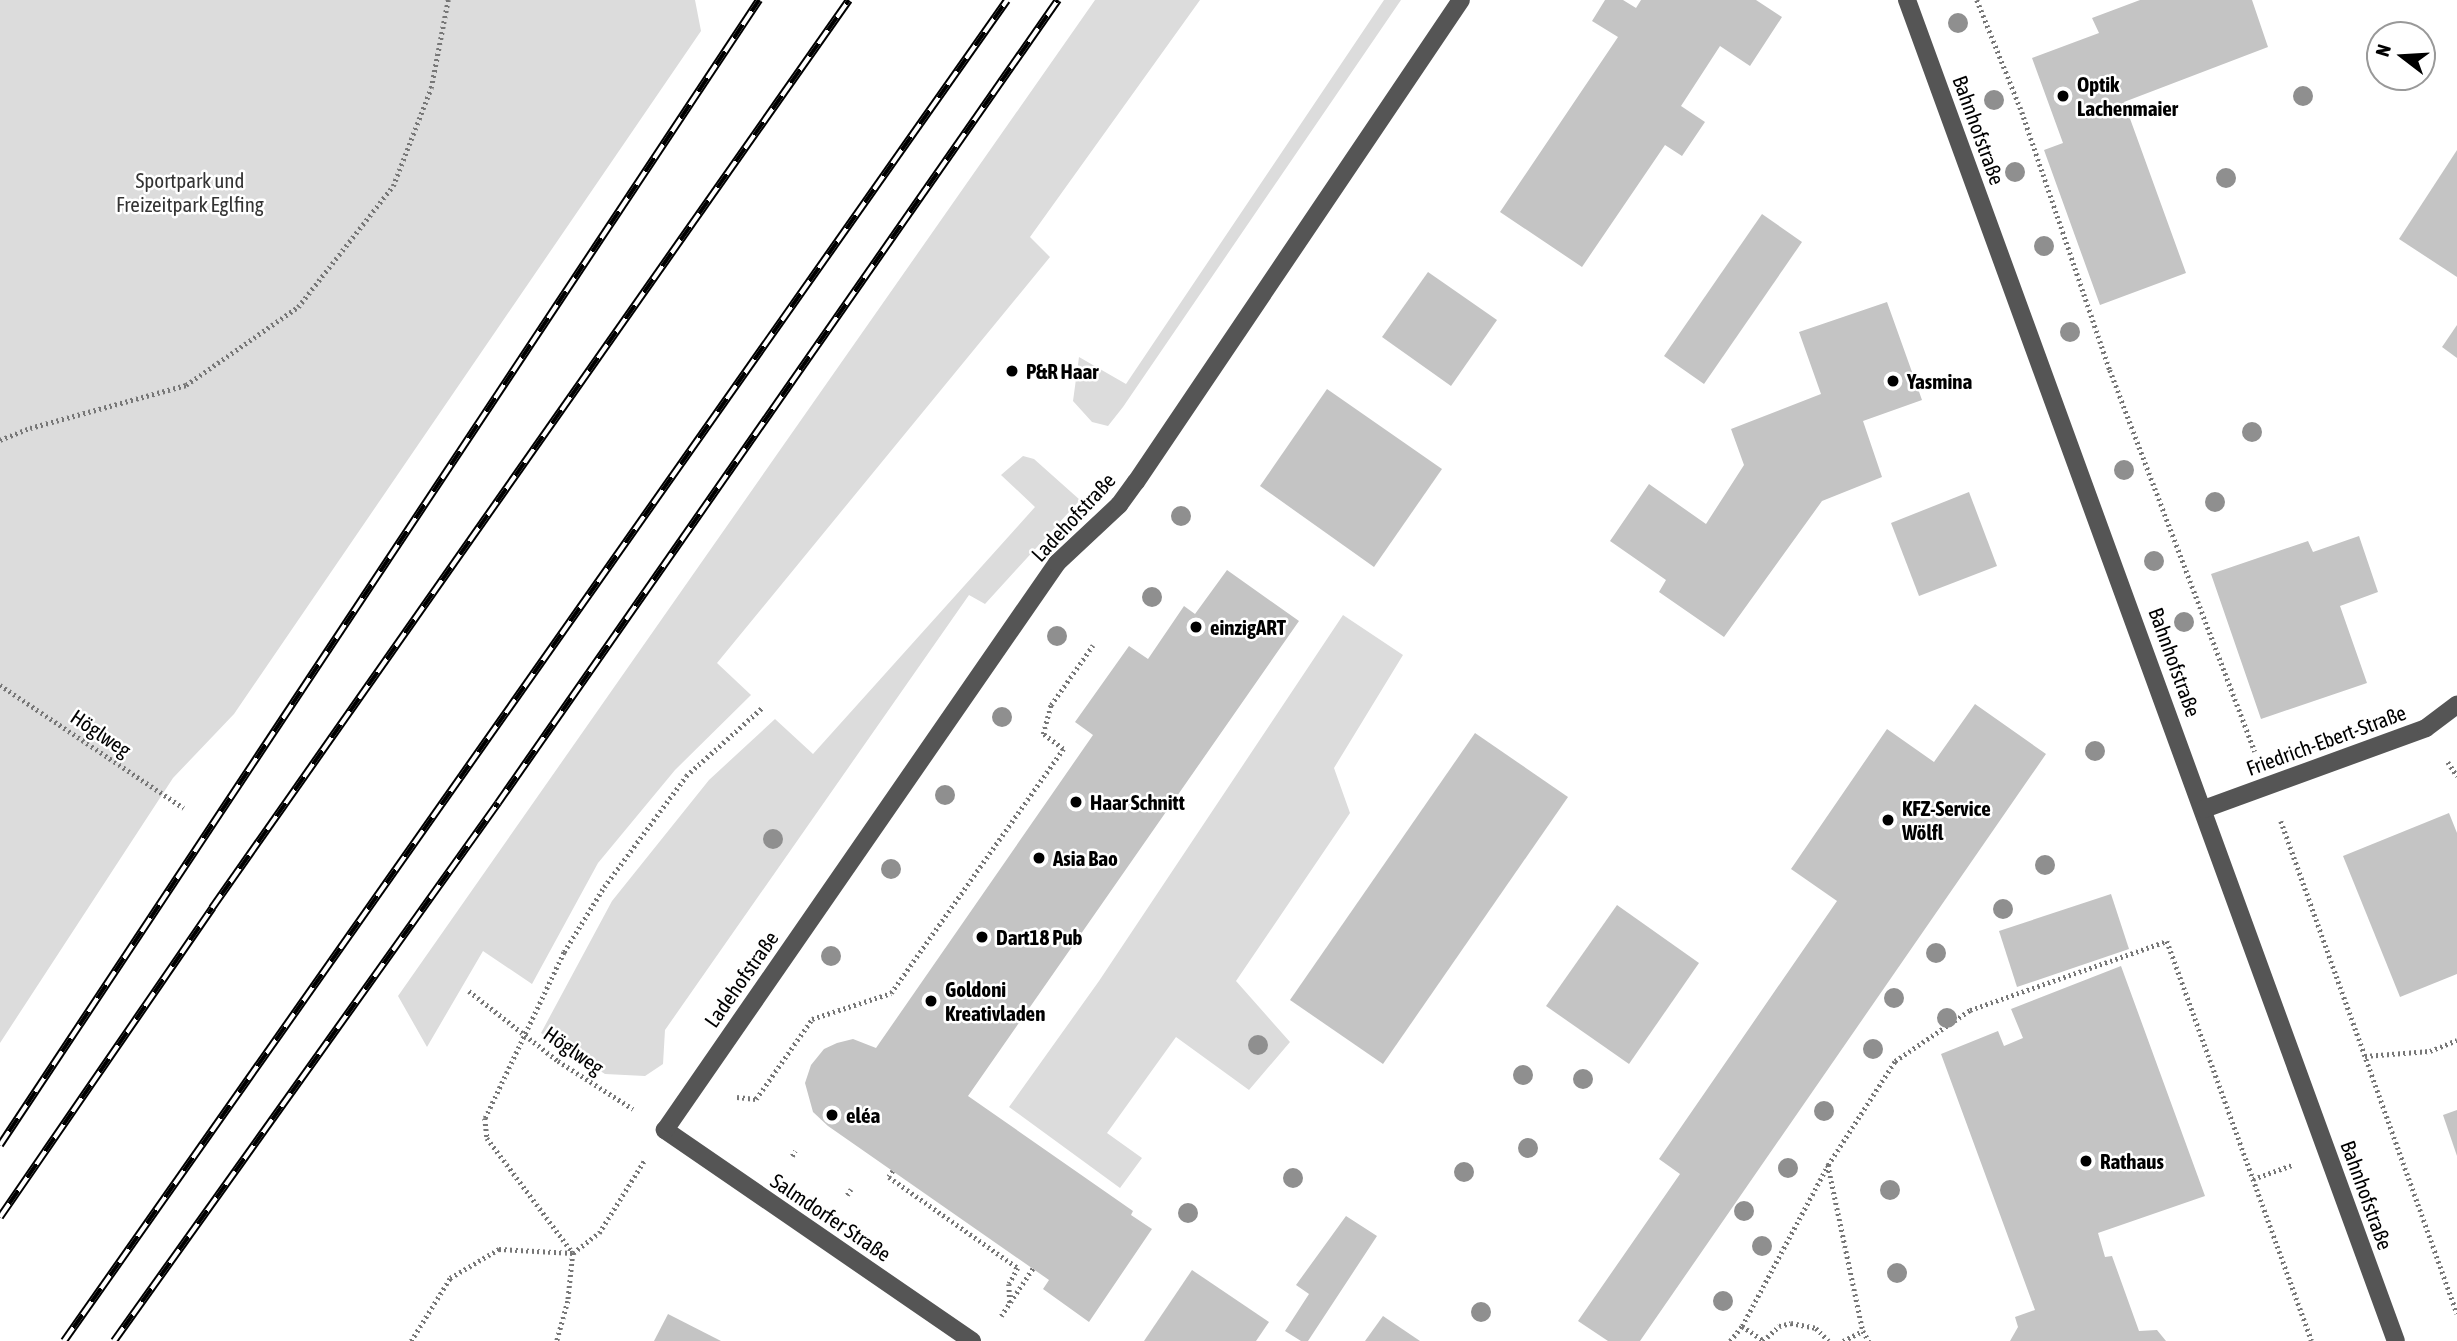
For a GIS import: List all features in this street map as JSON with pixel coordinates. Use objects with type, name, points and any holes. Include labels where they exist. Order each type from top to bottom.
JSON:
[{"type":"street","name":"Ladehofstraße","points":[[665,1130],[1057,563],[1119,505],[1136,482],[1461,0]]},
{"type":"street","name":"Bahnhofstraße","points":[[1907,0],[2396,1341]]},
{"type":"street","name":"Friedrich-Ebert-Straße","points":[[2204,809],[2426,728],[2457,705]]},
{"type":"street","name":"Salmdorfer Straße","points":[[665,1130],[972,1341]]},
{"type":"path","points":[[0,440],[30,428],[186,385],[298,307],[393,186],[432,88],[448,0]]},
{"type":"path","points":[[1977,0],[2022,112],[2110,370],[2268,785],[2457,1313]]},
{"type":"path","points":[[725,1096],[756,1099],[812,1019],[891,993],[1063,749],[1043,734],[1051,705],[1093,645]]},
{"type":"path","name":"Höglweg","points":[[0,685],[184,808]]},
{"type":"path","points":[[556,1341],[568,1301],[573,1253],[487,1138],[485,1118],[564,952],[604,887],[686,776],[763,707]]},
{"type":"path","points":[[1730,1341],[1742,1326],[1829,1166],[1895,1061],[1970,1010],[2167,941],[2312,1341]]},
{"type":"path","name":"Höglweg","points":[[469,991],[558,1061],[665,1130]]},
{"type":"path","points":[[2365,1056],[2430,1051],[2457,1040]]},
{"type":"path","points":[[792,1156],[795,1151]]},
{"type":"path","points":[[1829,1166],[1863,1331],[1869,1341]]},
{"type":"path","points":[[893,1171],[889,1177],[1018,1268],[1009,1284],[1010,1304]]},
{"type":"path","points":[[411,1341],[450,1278],[499,1249],[573,1253],[599,1233],[633,1179]]},
{"type":"path","points":[[847,1195],[851,1189]]},
{"type":"path","points":[[997,1323],[1033,1268]]},
{"type":"path","points":[[1742,1326],[1763,1341],[1779,1326],[1791,1323],[1816,1328],[1829,1341]]},
{"type":"path","points":[[1843,1341],[1863,1331]]},
{"type":"green space","name":"Sportpark und Freizeitpark Eglfing","points":[[0,0],[695,0],[701,31],[234,714],[173,778],[0,1043]]},
{"type":"green space","points":[[1095,0],[1200,0],[1030,237],[1050,257],[717,663],[751,695],[675,770],[598,863],[532,984],[483,951],[427,1047],[398,996]]},
{"type":"green space","points":[[1384,0],[1401,0],[1123,407],[1108,426],[1092,422],[1073,401],[1079,357],[1126,384]]},
{"type":"green space","points":[[1023,456],[1034,459],[1080,500],[985,604],[969,595],[665,1030],[663,1064],[645,1076],[605,1074],[541,1033],[612,901],[709,780],[775,719],[813,754],[1035,507],[1001,475]]},
{"type":"green space","points":[[1343,615],[1403,655],[1334,768],[1350,813],[1236,981],[1290,1042],[1249,1090],[1176,1037],[1107,1133],[1142,1158],[1120,1188],[1009,1107],[1099,981]]},
{"type":"building","points":[[1605,0],[1623,0],[1636,8],[1641,0],[1756,0],[1782,17],[1750,66],[1720,46],[1681,106],[1705,122],[1682,156],[1665,145],[1582,267],[1500,212],[1618,37],[1592,21]]},
{"type":"building","points":[[2140,0],[2252,0],[2268,47],[2124,102],[2186,273],[2100,305],[2044,150],[2063,143],[2032,58],[2099,33],[2092,18]]},
{"type":"building","points":[[2457,150],[2457,277],[2399,239]]},
{"type":"building","points":[[1762,214],[1802,242],[1704,384],[1664,356]]},
{"type":"building","points":[[1428,272],[1497,320],[1451,386],[1382,337]]},
{"type":"building","points":[[1887,302],[1922,400],[1863,421],[1882,477],[1822,501],[1724,637],[1659,592],[1666,580],[1610,541],[1649,484],[1706,524],[1744,465],[1731,429],[1821,394],[1799,332]]},
{"type":"building","points":[[2457,325],[2457,358],[2442,347]]},
{"type":"building","points":[[1327,389],[1442,469],[1374,567],[1260,486]]},
{"type":"building","points":[[1969,492],[1997,566],[1919,596],[1891,523]]},
{"type":"building","points":[[2359,536],[2378,592],[2340,606],[2367,683],[2261,719],[2211,574],[2308,541],[2313,552]]},
{"type":"building","points":[[1227,570],[1299,621],[968,1096],[1133,1211],[1131,1215],[1152,1229],[1089,1322],[1043,1289],[1049,1280],[828,1126],[813,1112],[805,1083],[811,1065],[824,1049],[853,1039],[876,1048],[1093,735],[1075,722],[1129,646],[1148,659],[1184,606],[1195,614]]},
{"type":"building","points":[[1975,704],[2046,754],[1640,1341],[1608,1341],[1578,1321],[1680,1174],[1659,1159],[1837,901],[1791,869],[1887,729],[1934,762]]},
{"type":"building","points":[[1475,733],[1568,797],[1383,1064],[1290,1000]]},
{"type":"building","points":[[2449,813],[2457,833],[2457,974],[2400,997],[2343,856]]},
{"type":"building","points":[[2111,894],[2129,949],[2017,987],[1999,931]]},
{"type":"building","points":[[1617,905],[1699,963],[1629,1064],[1546,1006]]},
{"type":"building","name":"Rathaus","points":[[2121,966],[2205,1196],[2098,1233],[2105,1257],[2112,1256],[2139,1331],[2157,1330],[2166,1341],[2010,1341],[2018,1327],[2015,1317],[2035,1310],[1941,1054],[1998,1031],[2004,1046],[2023,1038],[2011,1009]]},
{"type":"building","points":[[2457,1110],[2457,1156],[2443,1115]]},
{"type":"building","points":[[1346,1216],[1377,1236],[1308,1341],[1301,1341],[1285,1331],[1309,1294],[1296,1285]]},
{"type":"building","points":[[1192,1270],[1269,1322],[1256,1341],[1144,1341]]},
{"type":"building","points":[[668,1314],[721,1341],[654,1341]]},
{"type":"building","points":[[1383,1316],[1420,1341],[1365,1341]]},
{"type":"railway","points":[[0,1145],[759,0]]},
{"type":"railway","points":[[0,1217],[212,908],[849,0]]},
{"type":"railway","points":[[64,1341],[1007,0]]},
{"type":"railway","points":[[114,1341],[498,803],[1058,0]]},
{"type":"place","name":"Optik Lachenmaier","points":[[2063,96]]},
{"type":"place","name":"P&R Haar","points":[[1012,371]]},
{"type":"place","name":"Yasmina","points":[[1893,381]]},
{"type":"place","name":"einzigART","points":[[1196,627]]},
{"type":"place","name":"Haar Schnitt","points":[[1076,802]]},
{"type":"place","name":"KFZ-Service Wölfl","points":[[1888,820]]},
{"type":"place","name":"Asia Bao","points":[[1039,858]]},
{"type":"place","name":"Dart18 Pub","points":[[982,937]]},
{"type":"place","name":"Goldoni Kreativladen","points":[[931,1001]]},
{"type":"place","name":"eléa","points":[[832,1115]]},
{"type":"place","name":"Rathaus","points":[[2086,1161]]}]
